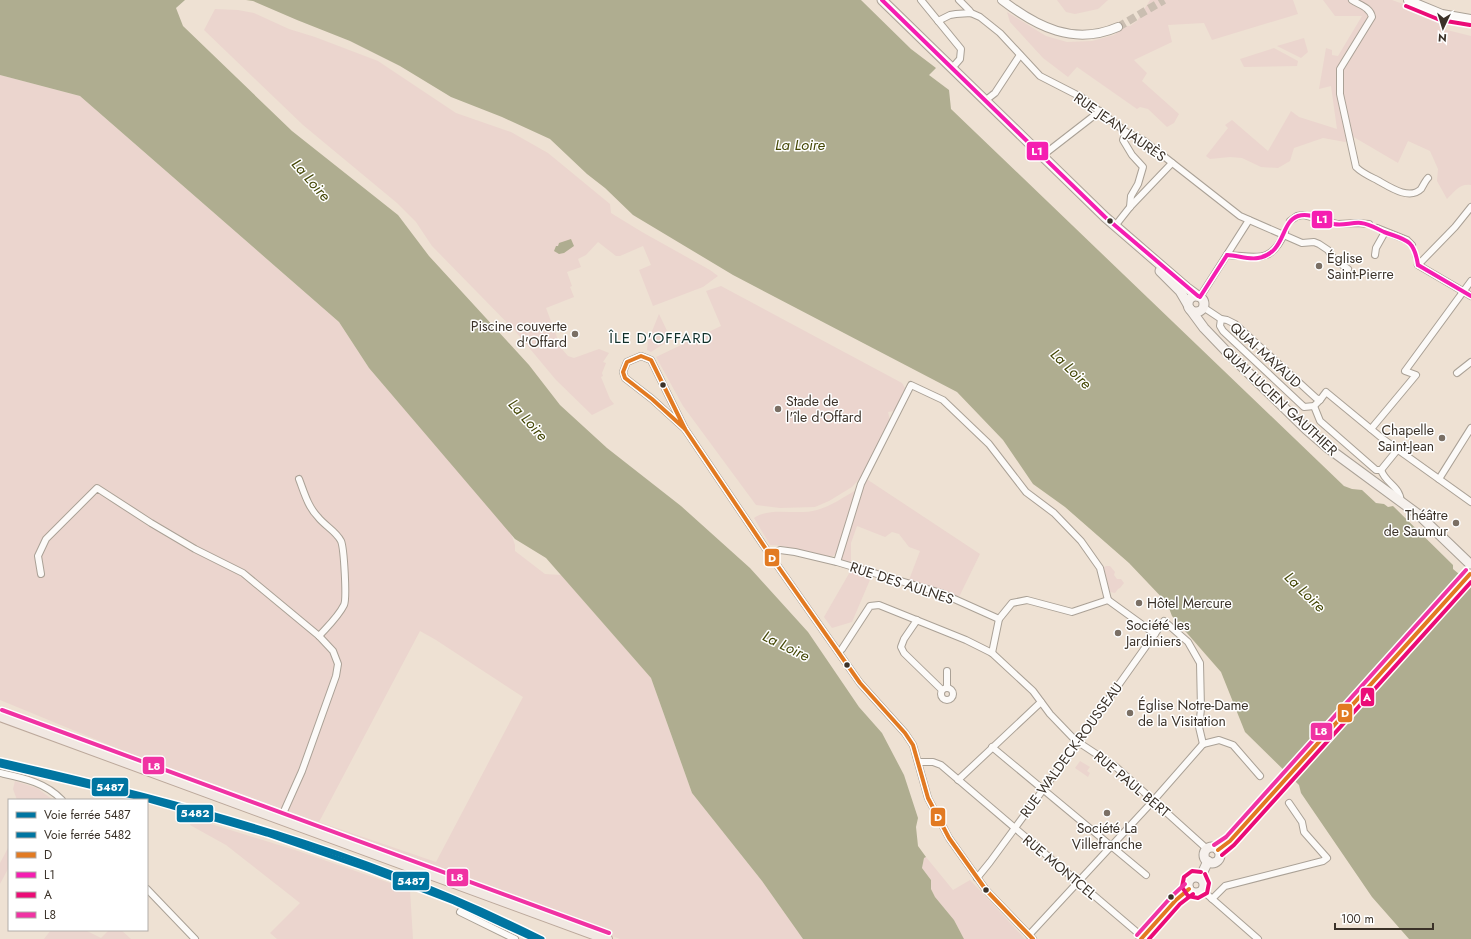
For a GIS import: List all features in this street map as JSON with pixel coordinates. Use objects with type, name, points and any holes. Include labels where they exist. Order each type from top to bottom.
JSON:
[{"type":"main road","points":[[882,0],[1115,226],[1180,291],[1189,306],[1197,312],[1202,308]]},
{"type":"main road","points":[[1115,226],[1187,288],[1199,296],[1204,302],[1202,308],[1204,328]]},
{"type":"main road","points":[[1189,306],[1191,297],[1199,296]]},
{"type":"main road","name":"QUAI LUCIEN GAUTHIER","points":[[1189,306],[1204,328],[1310,432],[1328,448],[1419,515],[1471,563]]},
{"type":"main road","points":[[1218,850],[1230,841],[1285,781],[1469,576],[1468,569],[1471,563]]},
{"type":"main road","points":[[0,716],[607,939]]},
{"type":"main road","points":[[1213,847],[1218,850],[1220,855],[1218,860],[1213,862],[1208,861],[1204,855],[1207,849],[1213,847]]},
{"type":"main road","points":[[1200,878],[1208,861]]},
{"type":"main road","points":[[1189,889],[1188,883],[1191,878],[1200,878]]},
{"type":"main road","points":[[1189,889],[1195,892],[1202,890],[1204,885],[1200,878]]},
{"type":"main road","points":[[1143,938],[1176,900],[1189,889]]},
{"type":"street","points":[[921,0],[961,49],[960,59],[952,68]]},
{"type":"street","name":"RUE JEAN JAURÈS","points":[[959,0],[971,13],[980,17],[1000,33],[1040,76],[1082,97],[1126,132],[1143,140],[1240,216],[1285,234],[1302,243],[1314,242],[1319,244],[1328,250],[1334,259],[1348,269]]},
{"type":"street","points":[[1002,0],[1032,21],[1060,32],[1070,34],[1089,34],[1106,32],[1118,27]]},
{"type":"street","points":[[1352,0],[1370,11],[1372,17],[1340,69],[1340,94],[1356,166],[1362,173],[1402,192],[1410,193],[1420,190],[1428,178]]},
{"type":"street","points":[[1408,0],[1442,14],[1471,19]]},
{"type":"street","points":[[938,21],[950,15],[971,13]]},
{"type":"street","points":[[986,100],[995,93],[1020,55]]},
{"type":"street","points":[[1042,156],[1100,111]]},
{"type":"street","points":[[1126,132],[1123,140],[1132,155],[1143,167],[1138,184],[1132,196],[1130,207]]},
{"type":"street","points":[[1115,226],[1130,207],[1172,164]]},
{"type":"street","points":[[1418,265],[1455,227],[1471,207]]},
{"type":"street","points":[[1290,221],[1297,216],[1303,215],[1338,224],[1369,224]]},
{"type":"street","points":[[1199,296],[1249,220]]},
{"type":"street","points":[[1377,228],[1407,240],[1412,245]]},
{"type":"street","points":[[1375,255],[1376,248],[1385,232]]},
{"type":"street","points":[[1227,255],[1257,258],[1266,256],[1277,248],[1285,234]]},
{"type":"street","points":[[1416,258],[1418,265],[1471,296]]},
{"type":"street","points":[[1371,429],[1416,375],[1405,371],[1471,281]]},
{"type":"street","name":"QUAI MAYAUD","points":[[1202,308],[1221,319],[1235,324],[1312,395],[1320,400]]},
{"type":"street","points":[[1221,319],[1220,326],[1223,331],[1304,407],[1314,406],[1326,392],[1371,429],[1471,502]]},
{"type":"street","points":[[685,429],[652,399],[625,378],[623,372],[627,362],[641,356],[651,360],[685,429],[770,555],[860,683],[905,733],[913,745],[928,798],[949,838],[990,895],[1031,937],[1078,882],[1153,801],[1203,744],[1219,740],[1233,745],[1260,776]]},
{"type":"street","points":[[1457,373],[1471,362]]},
{"type":"street","points":[[837,562],[861,484],[911,385],[943,400],[989,444],[1026,492],[1054,513],[1081,541],[1100,568],[1108,600],[1155,634]]},
{"type":"street","points":[[1314,406],[1320,421],[1376,470],[1381,470]]},
{"type":"street","points":[[1439,479],[1471,428]]},
{"type":"street","points":[[1381,470],[1398,449]]},
{"type":"street","points":[[1381,470],[1383,476],[1397,489],[1401,502]]},
{"type":"street","points":[[299,479],[311,509],[342,542],[344,558],[345,603],[338,615],[319,636]]},
{"type":"street","points":[[41,574],[38,556],[46,540],[97,488],[195,549],[243,573],[319,636],[333,651],[338,664],[336,676],[302,771],[281,818]]},
{"type":"street","name":"RUE DES AULNES","points":[[770,555],[780,550],[837,562],[941,593],[999,619]]},
{"type":"street","points":[[992,653],[999,619],[1012,603],[1027,600],[1072,612],[1108,600]]},
{"type":"street","name":"RUE PAUL BERT","points":[[839,652],[870,606],[879,605],[992,653],[1033,690],[1050,714],[1078,742],[1116,767],[1207,849]]},
{"type":"street","points":[[917,620],[904,639],[901,647],[904,653],[945,689],[946,671]]},
{"type":"street","name":"RUE WALDECK-ROUSSEAU","points":[[977,878],[1044,789],[1164,621],[1188,642],[1200,663],[1201,709],[1199,727],[1203,744]]},
{"type":"street","points":[[958,780],[1041,702]]},
{"type":"street","points":[[992,747],[1146,876]]},
{"type":"street","name":"RUE MONTCEL","points":[[919,762],[933,762],[941,765],[1143,938]]},
{"type":"street","points":[[0,774],[29,780],[48,788],[61,799]]},
{"type":"street","points":[[1212,899],[1225,886],[1323,861],[1327,858],[1304,832],[1302,822],[1289,803]]},
{"type":"street","points":[[148,890],[195,939]]},
{"type":"street","points":[[1202,890],[1258,939]]},
{"type":"street","points":[[460,912],[514,939]]},
{"type":"shaded area","points":[[1057,0],[1108,0],[1098,9],[1075,14],[1066,12]]},
{"type":"shaded area","points":[[1150,0],[1293,0],[1298,14],[1212,40],[1204,23],[1168,25],[1172,42],[1134,60],[1147,73],[1142,81],[1179,114],[1174,123],[1167,127],[1148,109],[1140,107],[1137,109],[1077,67],[1068,77],[1043,58],[1010,22],[1007,12],[1046,36],[1067,42],[1092,41],[1114,35],[1125,26],[1130,26],[1137,21]]},
{"type":"shaded area","points":[[1323,0],[1392,0],[1444,19],[1443,29],[1471,36],[1471,185],[1464,185],[1460,187],[1447,199],[1437,181],[1438,169],[1430,151],[1408,141],[1398,163],[1352,136],[1345,142],[1323,138],[1294,148],[1290,161],[1278,168],[1261,167],[1242,158],[1230,157],[1210,159],[1206,156],[1228,128],[1225,125],[1232,120],[1268,151],[1291,111],[1299,117],[1337,129],[1331,86],[1319,89],[1326,48],[1332,50],[1332,55],[1338,56],[1362,16],[1335,16]]},
{"type":"shaded area","points":[[215,9],[238,10],[254,13],[289,29],[315,37],[378,61],[456,113],[511,132],[548,153],[610,204],[611,213],[718,276],[703,287],[653,306],[639,270],[651,265],[643,246],[620,256],[616,256],[598,242],[586,255],[578,259],[581,267],[567,272],[574,297],[546,308],[561,348],[568,356],[574,358],[599,349],[609,353],[603,362],[606,363],[602,373],[603,376],[601,377],[610,399],[614,404],[592,415],[556,380],[516,332],[432,246],[416,222],[397,203],[303,125],[204,30]]},
{"type":"shaded area","points":[[1304,38],[1308,52],[1301,58],[1277,46]]},
{"type":"shaded area","points":[[1274,48],[1298,61],[1297,66],[1244,67],[1240,59]]},
{"type":"shaded area","points":[[0,75],[80,96],[339,322],[369,368],[511,533],[515,545],[515,551],[545,574],[561,575],[651,678],[692,793],[762,881],[803,939],[620,939],[199,782],[0,700]],"holes":[[[420,631],[523,697],[436,862],[319,822]]]},
{"type":"shaded area","name":"Stade de l'île d'Offard","points":[[721,286],[902,383],[905,388],[895,411],[888,412],[890,420],[861,477],[852,487],[829,501],[815,507],[780,508],[756,505],[683,406],[656,357],[721,326],[706,291]]},
{"type":"shaded area","points":[[659,314],[671,339],[651,352],[647,350],[648,341]]},
{"type":"shaded area","points":[[865,478],[980,554],[959,597],[909,580],[920,551],[909,547],[899,534],[892,532],[885,537],[857,526],[851,543],[851,562],[841,559]]},
{"type":"shaded area","points":[[856,490],[838,551],[833,556],[783,546],[770,545],[754,518],[761,514],[768,513],[809,512],[817,510],[832,504]]},
{"type":"shaded area","points":[[1110,566],[1115,572],[1114,575],[1117,579],[1121,579],[1124,583],[1115,593],[1110,592],[1103,568]]},
{"type":"shaded area","points":[[851,570],[872,575],[852,622],[832,628],[824,617]]},
{"type":"shaded area","points":[[1080,761],[1090,767],[1087,771],[1090,773],[1088,777],[1075,768]]},
{"type":"shaded area","points":[[15,781],[37,788],[52,799],[17,799],[13,789]]},
{"type":"shaded area","points":[[192,818],[298,851],[410,890],[413,939],[277,939],[270,933],[300,903],[226,845],[190,825]]},
{"type":"shaded area","points":[[8,848],[8,869],[0,884],[0,863]]},
{"type":"shaded area","points":[[926,857],[953,890],[970,880],[1025,939],[964,939],[954,920],[935,897],[931,889],[931,880],[922,868],[924,858]]},
{"type":"shaded area","points":[[50,931],[87,931],[101,938],[108,931],[122,931],[131,939],[44,939]]},
{"type":"water","name":"La Loire","points":[[0,0],[185,0],[176,8],[183,26],[292,131],[398,215],[429,256],[529,365],[560,405],[607,448],[681,506],[750,568],[808,632],[859,707],[882,733],[904,775],[918,818],[916,827],[918,846],[926,857],[924,858],[922,868],[931,880],[931,889],[935,897],[954,920],[964,939],[803,939],[762,881],[692,793],[651,678],[546,558],[515,539],[369,368],[339,322],[80,96],[0,75]]},
{"type":"water","name":"La Loire","points":[[246,0],[861,0],[911,49],[936,68],[929,75],[949,90],[951,109],[1344,486],[1362,490],[1376,503],[1384,504],[1388,507],[1393,506],[1453,565],[1453,569],[1471,584],[1471,939],[1409,939],[1372,897],[1301,793],[1299,785],[1245,732],[1221,672],[1172,616],[1167,603],[1129,563],[1065,507],[1033,484],[1003,440],[957,392],[733,275],[633,215],[550,139],[502,117],[451,97],[400,66],[350,41],[253,1]]},
{"type":"water","points":[[571,239],[574,246],[564,253],[559,254],[554,251],[559,243]]},
{"type":"tunnel","points":[[1118,27],[1164,0]]},
{"type":"tunnel","points":[[1285,232],[1290,221]]},
{"type":"tunnel","points":[[1412,245],[1416,258]]},
{"type":"rail line","name":"5487","points":[[0,761],[139,794],[208,813],[345,856],[412,881],[478,909],[542,939]]},
{"type":"rail line","name":"5482","points":[[0,765],[145,799]]},
{"type":"rail line","name":"5482","points":[[148,800],[267,834],[368,869],[454,902],[534,939]]},
{"type":"transit line","name":"L1","points":[[882,0],[1105,217],[1198,296]]},
{"type":"transit line","name":"A","points":[[1406,6],[1440,20],[1470,25]]},
{"type":"transit line","name":"L1","points":[[1227,255],[1246,258],[1258,258],[1267,255],[1274,250],[1292,219],[1298,216],[1307,215],[1334,224],[1341,225],[1358,223],[1370,225],[1403,239],[1408,242],[1414,250],[1418,265]]},
{"type":"transit line","name":"L1","points":[[1200,297],[1227,255]]},
{"type":"transit line","name":"L1","points":[[1418,265],[1471,296]]},
{"type":"transit line","name":"D","points":[[641,356],[651,360],[685,429],[652,399],[625,378],[623,372],[627,362],[641,356]]},
{"type":"transit line","name":"D","points":[[685,429],[770,555],[860,683],[905,733],[913,745],[928,798],[949,838],[986,890],[1033,939]]},
{"type":"transit line","name":"L8","points":[[1214,845],[1226,837],[1466,570]]},
{"type":"transit line","name":"D","points":[[1218,850],[1230,841],[1470,574]]},
{"type":"transit line","name":"A","points":[[1222,855],[1234,845],[1471,582]]},
{"type":"transit line","name":"L8","points":[[2,710],[609,933]]},
{"type":"transit line","name":"A","points":[[1201,872],[1192,871],[1184,877],[1182,887],[1188,896],[1198,898],[1207,893],[1209,883],[1205,874]]},
{"type":"transit line","name":"L8","points":[[1137,935],[1172,896],[1185,884]]},
{"type":"transit line","name":"D","points":[[1141,939],[1176,900],[1189,889]]},
{"type":"transit line","name":"A","points":[[1149,939],[1180,904],[1193,894]]},
{"type":"place","name":"Église Saint-Pierre","points":[[1319,266]]},
{"type":"place","name":"Piscine couverte d'Offard","points":[[575,334]]},
{"type":"place","name":"Stade de l'île d'Offard","points":[[778,409]]},
{"type":"place","name":"Chapelle Saint-Jean","points":[[1442,438]]},
{"type":"place","name":"Théâtre de Saumur","points":[[1456,523]]},
{"type":"place","name":"Hôtel Mercure","points":[[1139,603]]},
{"type":"place","name":"Société les Jardiniers","points":[[1118,633]]},
{"type":"place","name":"Église Notre-Dame de la Visitation","points":[[1130,713]]},
{"type":"place","name":"Société La Villefranche","points":[[1107,813]]},
{"type":"district","name":"ÎLE D'OFFARD","points":[[661,338]]}]
